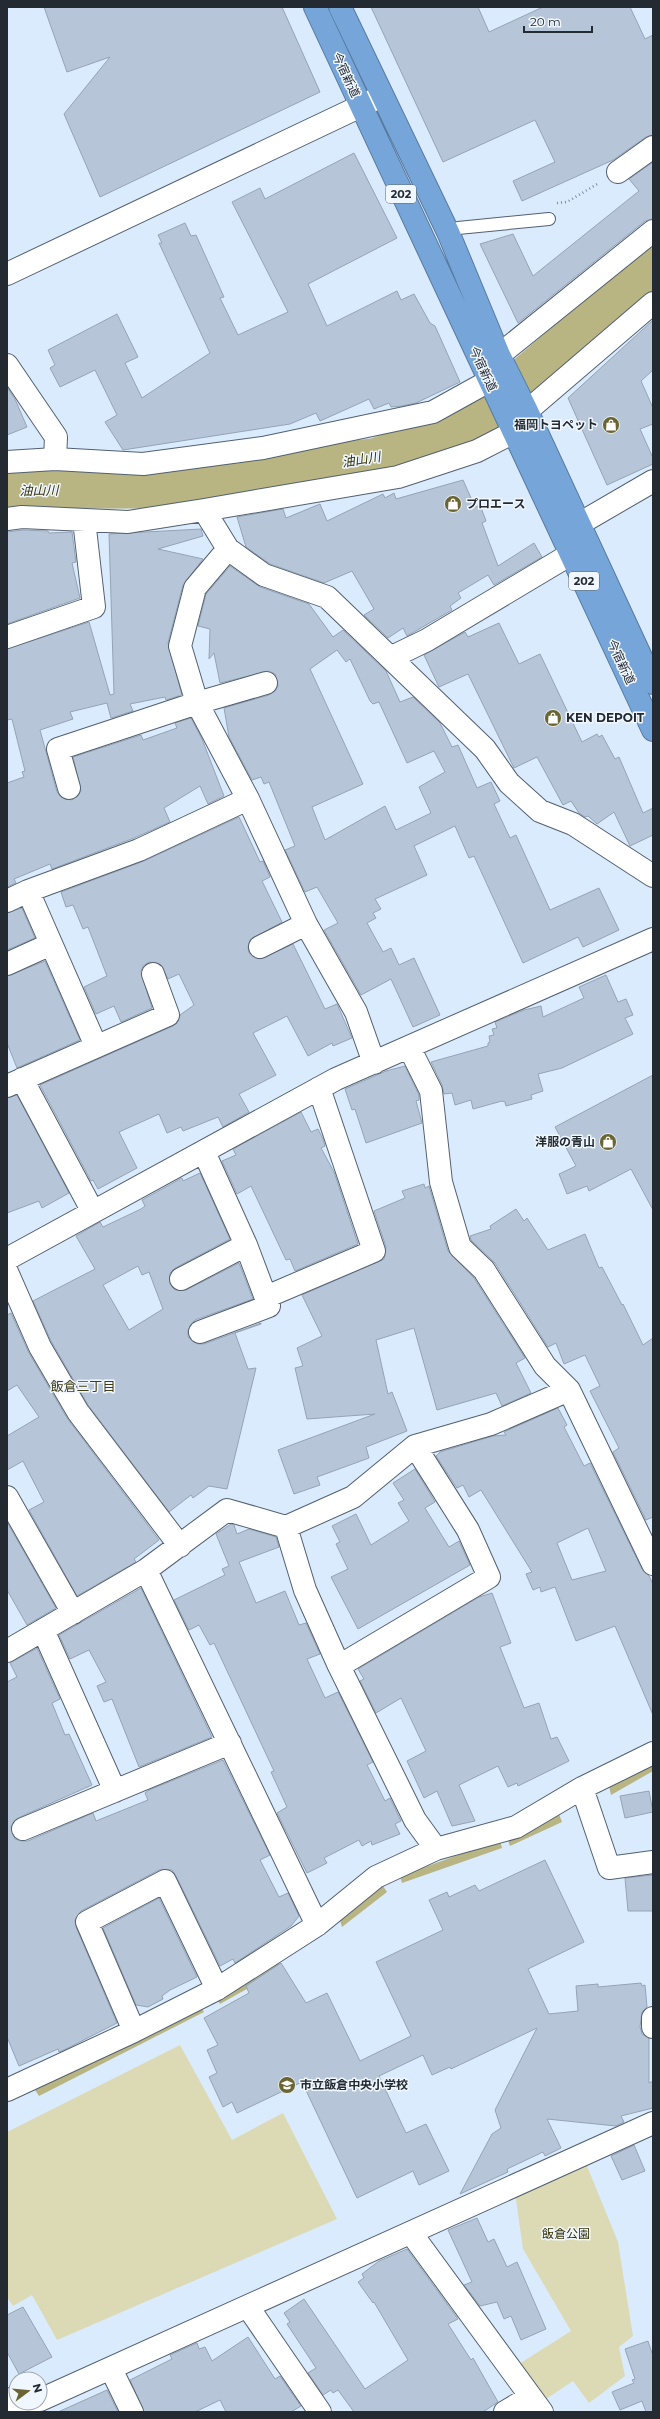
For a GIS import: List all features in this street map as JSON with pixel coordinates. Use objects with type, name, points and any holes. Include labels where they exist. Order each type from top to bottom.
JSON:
[{"type":"highway","name":"今宿新道","points":[[315,7],[653,730]]},
{"type":"highway","name":"今宿新道","points":[[340,7],[533,406],[579,524],[653,683]]},
{"type":"street","points":[[7,274],[382,96]]},
{"type":"street","points":[[618,172],[653,147]]},
{"type":"street","points":[[505,350],[653,231]]},
{"type":"street","points":[[533,406],[653,303]]},
{"type":"street","points":[[7,365],[56,437],[55,459]]},
{"type":"street","points":[[7,462],[55,459],[143,464],[263,448],[433,412],[489,381]]},
{"type":"street","points":[[7,519],[22,517],[128,522],[398,477],[477,451],[514,432]]},
{"type":"street","points":[[579,524],[653,481]]},
{"type":"street","points":[[204,510],[228,549],[264,575],[327,597],[485,749],[509,783],[540,811],[573,824],[653,876]]},
{"type":"street","points":[[7,637],[94,607],[84,520]]},
{"type":"street","points":[[228,549],[195,588],[180,646],[197,703],[248,799],[306,924],[356,1012],[374,1063]]},
{"type":"street","points":[[392,658],[427,640],[571,554]]},
{"type":"street","points":[[69,788],[58,749],[197,703],[266,683]]},
{"type":"street","points":[[7,901],[28,891],[139,850],[248,799]]},
{"type":"street","points":[[28,891],[96,1046]]},
{"type":"street","points":[[260,947],[306,924]]},
{"type":"street","points":[[7,1259],[319,1088],[653,939]]},
{"type":"street","points":[[7,964],[51,944]]},
{"type":"street","points":[[93,1212],[14,1082],[168,1015],[153,974]]},
{"type":"street","points":[[410,1047],[431,1091],[441,1182],[460,1247],[484,1270],[545,1366],[569,1390],[653,1564]]},
{"type":"street","points":[[266,1297],[374,1251],[319,1088]]},
{"type":"street","points":[[200,1332],[269,1306],[246,1245],[204,1152]]},
{"type":"street","points":[[181,1279],[246,1245]]},
{"type":"street","points":[[7,1272],[40,1347],[78,1412],[180,1546]]},
{"type":"street","points":[[7,1651],[146,1570],[227,1510],[286,1527],[353,1497],[415,1446],[491,1424],[569,1390]]},
{"type":"street","points":[[339,1666],[489,1577],[468,1530],[415,1446]]},
{"type":"street","points":[[7,1497],[73,1613]]},
{"type":"street","points":[[286,1527],[305,1590],[339,1666],[415,1820],[436,1849]]},
{"type":"street","points":[[146,1570],[318,1925]]},
{"type":"street","points":[[43,1630],[115,1791]]},
{"type":"street","points":[[23,1829],[230,1743]]},
{"type":"street","points":[[7,2090],[134,2031],[218,1988],[318,1925],[376,1877],[436,1849],[516,1827],[582,1788],[653,1753]]},
{"type":"street","points":[[582,1788],[609,1868],[653,1862]]},
{"type":"street","points":[[134,2031],[87,1922],[165,1881],[218,1988]]},
{"type":"street","points":[[653,2018],[653,2027]]},
{"type":"street","points":[[48,2397],[653,2123]]},
{"type":"street","points":[[411,2233],[536,2404],[505,2412]]},
{"type":"street","points":[[248,2307],[320,2412]]},
{"type":"street","points":[[111,2369],[132,2412]]},
{"type":"street","points":[[7,2398],[14,2412]]},
{"type":"lane","points":[[448,232],[458,228],[549,219]]},
{"type":"green space","points":[[180,2045],[232,2140],[283,2113],[337,2219],[57,2340],[32,2295],[13,2306],[7,2297],[7,2132]]},
{"type":"green space","name":"飯倉公園","points":[[585,2161],[618,2242],[633,2336],[619,2347],[625,2376],[589,2403],[573,2381],[543,2401],[519,2364],[571,2331],[523,2249],[515,2193]]},
{"type":"shaded area","points":[[653,1763],[653,1771],[611,1795],[609,1786]]},
{"type":"shaded area","points":[[559,1814],[562,1822],[510,1846],[507,1838]]},
{"type":"shaded area","points":[[500,1840],[502,1848],[402,1883],[400,1876]]},
{"type":"shaded area","points":[[383,1886],[387,1892],[342,1927],[339,1917]]},
{"type":"shaded area","points":[[278,1962],[282,1969],[220,2004],[216,1998]]},
{"type":"shaded area","points":[[200,2006],[204,2012],[39,2096],[35,2090]]},
{"type":"building","points":[[44,7],[282,7],[320,92],[100,197],[64,114],[110,57],[67,72]]},
{"type":"building","points":[[371,7],[478,7],[489,32],[543,7],[630,7],[645,39],[653,35],[653,135],[646,137],[613,160],[522,201],[513,181],[555,162],[535,120],[443,162]]},
{"type":"building","points":[[354,153],[397,238],[308,284],[327,326],[397,291],[401,300],[414,294],[430,323],[435,326],[460,382],[416,403],[402,406],[391,407],[389,403],[374,409],[369,399],[320,421],[316,413],[290,424],[123,450],[105,422],[117,415],[95,370],[60,387],[50,368],[55,365],[48,350],[117,314],[138,357],[125,363],[142,398],[210,353],[159,243],[162,243],[158,235],[185,223],[191,236],[196,235],[224,297],[220,298],[238,335],[288,312],[232,202],[260,188],[265,199]]},
{"type":"building","points":[[653,162],[653,219],[645,221],[518,323],[480,244],[513,234],[533,276],[639,191],[629,179]]},
{"type":"building","points":[[653,320],[653,370],[641,381],[653,408],[653,424],[640,429],[653,458],[653,464],[607,485],[568,398]]},
{"type":"building","points":[[7,387],[15,399],[27,427],[7,435]]},
{"type":"building","points":[[463,480],[475,507],[480,505],[486,521],[482,523],[498,566],[534,543],[542,557],[494,585],[488,575],[458,593],[461,598],[450,606],[452,610],[407,636],[403,628],[388,638],[364,615],[374,609],[352,571],[324,583],[270,564],[246,547],[237,517],[283,509],[286,518],[320,504],[327,521],[383,494],[385,498],[394,493],[396,499]]},
{"type":"building","points":[[201,529],[203,536],[158,549],[203,559],[183,585],[168,643],[182,695],[166,700],[165,697],[130,704],[133,711],[111,718],[107,703],[70,712],[73,719],[40,730],[57,792],[61,797],[72,800],[78,796],[81,791],[73,757],[141,735],[143,740],[177,728],[175,723],[191,718],[202,739],[224,796],[208,804],[200,786],[164,808],[170,822],[134,838],[52,869],[50,864],[14,879],[16,883],[7,887],[7,783],[24,777],[22,772],[25,771],[12,719],[7,720],[7,649],[89,622],[110,695],[114,694],[109,534]]},
{"type":"building","points":[[23,530],[48,531],[49,533],[72,532],[76,562],[72,563],[80,598],[7,624],[7,532]]},
{"type":"building","points":[[230,566],[260,587],[309,604],[333,637],[343,630],[386,671],[400,702],[413,697],[440,723],[452,747],[458,745],[477,788],[491,782],[500,801],[494,804],[510,838],[516,835],[550,910],[599,888],[619,930],[583,947],[578,937],[523,963],[474,856],[469,858],[455,826],[414,846],[427,875],[375,899],[381,909],[373,913],[376,918],[367,923],[383,952],[391,948],[399,965],[414,958],[440,1015],[413,1027],[391,979],[361,995],[324,930],[338,923],[317,887],[305,892],[285,850],[295,846],[269,782],[264,784],[261,777],[252,780],[229,737],[224,708],[269,695],[275,691],[278,686],[275,674],[269,671],[220,683],[214,653],[209,659],[210,629],[198,626],[206,594]],"holes":[[[337,650],[346,662],[350,659],[370,701],[373,704],[379,702],[407,763],[434,751],[445,772],[419,787],[431,813],[396,830],[385,806],[325,840],[312,807],[363,784],[310,669]]]},
{"type":"building","points":[[499,623],[519,664],[540,654],[582,742],[597,734],[599,737],[602,735],[615,759],[619,757],[643,813],[653,808],[653,835],[630,846],[614,812],[597,824],[588,816],[585,817],[579,813],[571,801],[563,805],[537,757],[514,768],[468,674],[439,687],[424,655],[465,632],[468,637]]},
{"type":"building","points":[[239,817],[260,862],[263,861],[270,877],[262,881],[282,922],[250,940],[248,947],[249,953],[260,959],[293,944],[325,1009],[337,1004],[352,1038],[333,1046],[332,1043],[308,1056],[287,1016],[253,1033],[276,1075],[239,1094],[249,1112],[223,1127],[218,1117],[183,1131],[181,1127],[167,1133],[159,1114],[119,1132],[137,1168],[98,1189],[93,1180],[91,1181],[40,1085],[173,1026],[178,1022],[180,1015],[194,1005],[179,974],[168,979],[161,965],[149,962],[143,966],[141,972],[152,1008],[121,1022],[114,1006],[96,1014],[84,987],[107,976],[88,927],[83,929],[73,905],[66,907],[61,892],[144,861]]},
{"type":"building","points":[[22,908],[35,938],[7,950],[7,913]]},
{"type":"building","points":[[45,961],[80,1040],[17,1068],[7,1043],[7,976]]},
{"type":"building","points":[[606,975],[618,1002],[626,999],[633,1015],[625,1018],[633,1034],[562,1068],[538,1074],[543,1091],[531,1095],[532,1099],[506,1106],[505,1102],[502,1101],[473,1109],[471,1100],[455,1105],[452,1093],[444,1094],[442,1085],[431,1062],[488,1046],[488,1043],[490,1042],[489,1036],[494,1035],[492,1029],[497,1028],[495,1022],[524,1010],[541,1006],[543,1017],[584,998],[579,987]]},
{"type":"building","points":[[405,1066],[419,1095],[419,1100],[416,1101],[422,1123],[366,1143],[355,1109],[352,1110],[345,1089],[386,1071]]},
{"type":"building","name":"洋服の青山","points":[[653,1075],[653,1210],[631,1169],[589,1191],[587,1186],[567,1194],[559,1174],[576,1166],[555,1127]]},
{"type":"building","points":[[17,1095],[69,1193],[42,1208],[39,1201],[7,1213],[7,1098]]},
{"type":"building","points":[[301,1112],[311,1132],[318,1129],[323,1139],[325,1146],[321,1148],[334,1172],[358,1244],[295,1271],[290,1259],[286,1260],[251,1186],[237,1194],[222,1161],[236,1155],[233,1149]]},
{"type":"building","points":[[200,1173],[230,1239],[175,1268],[170,1273],[170,1284],[175,1290],[186,1290],[239,1263],[253,1299],[195,1320],[188,1330],[188,1337],[198,1344],[204,1344],[261,1323],[261,1324],[235,1333],[248,1369],[256,1368],[227,1489],[209,1486],[193,1498],[191,1495],[169,1512],[88,1405],[51,1341],[33,1301],[95,1269],[76,1236],[100,1222],[103,1227],[141,1209],[145,1206],[142,1200],[182,1178],[183,1181]],"holes":[[[138,1266],[142,1275],[149,1272],[163,1309],[129,1330],[103,1285]]]},
{"type":"building","points":[[424,1184],[425,1188],[429,1186],[448,1251],[474,1278],[525,1358],[516,1363],[531,1393],[502,1406],[496,1393],[437,1410],[414,1328],[376,1340],[388,1394],[392,1392],[407,1431],[366,1447],[369,1458],[317,1477],[320,1485],[294,1494],[278,1450],[375,1414],[307,1419],[295,1368],[303,1366],[297,1348],[322,1336],[302,1295],[384,1259],[386,1247],[374,1211],[405,1198],[402,1191]]},
{"type":"building","points":[[516,1209],[524,1221],[527,1218],[548,1250],[585,1234],[599,1268],[602,1267],[622,1305],[623,1304],[643,1345],[653,1338],[653,1517],[646,1520],[613,1452],[619,1448],[590,1391],[600,1386],[585,1355],[564,1364],[556,1343],[548,1347],[495,1263],[471,1240],[470,1236],[491,1229],[490,1226]]},
{"type":"building","points":[[11,1313],[29,1353],[67,1418],[159,1540],[134,1559],[136,1562],[77,1596],[29,1510],[44,1502],[23,1461],[7,1470],[7,1436],[39,1417],[17,1385],[7,1391],[7,1315]]},
{"type":"building","points":[[558,1408],[567,1425],[564,1427],[584,1466],[590,1463],[642,1569],[649,1576],[653,1584],[653,1715],[615,1626],[576,1641],[555,1587],[541,1592],[540,1587],[533,1590],[526,1574],[532,1572],[481,1490],[469,1497],[463,1485],[457,1488],[436,1456],[440,1452],[493,1436],[506,1435],[504,1432]],"holes":[[[588,1528],[606,1571],[572,1580],[557,1543]]]},
{"type":"building","points":[[415,1469],[435,1502],[425,1508],[449,1547],[459,1541],[470,1565],[358,1629],[331,1577],[348,1569],[336,1544],[340,1542],[332,1526],[356,1514],[371,1545],[409,1521],[398,1503],[404,1500],[393,1483]]},
{"type":"building","points":[[7,1522],[56,1608],[27,1625],[7,1590]]},
{"type":"building","points":[[231,1524],[234,1525],[237,1534],[249,1529],[276,1537],[279,1547],[239,1562],[256,1603],[285,1591],[299,1625],[306,1623],[320,1654],[307,1659],[325,1698],[338,1692],[373,1762],[367,1765],[385,1801],[390,1798],[401,1821],[395,1824],[400,1834],[372,1845],[371,1841],[362,1846],[359,1840],[324,1858],[327,1863],[307,1873],[277,1813],[287,1807],[271,1772],[274,1771],[214,1643],[210,1645],[199,1625],[189,1630],[174,1600],[225,1575],[222,1569],[229,1566],[216,1534]]},
{"type":"building","points":[[141,1588],[212,1737],[139,1767],[112,1699],[104,1702],[97,1686],[106,1682],[89,1650],[70,1659],[59,1635]]},
{"type":"building","points":[[492,1593],[511,1643],[500,1647],[524,1708],[539,1703],[551,1739],[557,1737],[569,1761],[518,1786],[517,1783],[508,1787],[498,1766],[459,1785],[475,1821],[452,1826],[437,1791],[424,1798],[407,1761],[426,1751],[401,1698],[376,1713],[360,1681],[364,1679],[358,1669],[479,1597]]},
{"type":"building","points":[[37,1648],[60,1699],[52,1703],[65,1735],[69,1734],[92,1785],[18,1818],[11,1827],[15,1839],[28,1841],[93,1813],[96,1821],[148,1800],[145,1793],[149,1790],[223,1760],[270,1855],[260,1860],[279,1897],[288,1893],[299,1916],[291,1926],[235,1963],[233,1959],[220,1966],[172,1870],[159,1870],[81,1911],[75,1920],[76,1927],[117,2023],[64,2050],[59,2052],[58,2049],[19,2066],[7,2037],[7,1682],[17,1677],[10,1663]]},
{"type":"building","points":[[649,1791],[653,1812],[625,1818],[620,1796]]},
{"type":"building","points":[[545,1860],[584,1942],[528,1969],[549,2014],[578,2011],[576,1986],[598,1984],[598,1987],[641,1983],[642,1986],[645,1985],[647,2007],[642,2012],[640,2027],[642,2034],[649,2038],[649,2083],[653,2081],[653,2108],[621,2116],[624,2122],[616,2126],[547,2119],[561,2148],[545,2156],[543,2152],[507,2169],[508,2172],[460,2194],[492,2134],[501,2128],[495,2110],[537,2028],[451,2069],[450,2067],[432,2075],[423,2055],[379,2076],[406,2133],[426,2124],[449,2171],[419,2185],[413,2171],[357,2198],[302,2082],[237,2113],[232,2102],[223,2107],[209,2077],[217,2073],[207,2050],[218,2045],[204,2018],[249,1993],[246,1986],[281,1963],[306,2003],[327,1993],[360,2061],[411,2036],[376,1962],[443,1930],[429,1900],[447,1892],[449,1897],[475,1885],[479,1891]]},
{"type":"building","points":[[653,1875],[653,1911],[628,1911],[625,1878]]},
{"type":"building","points":[[159,1898],[197,1977],[170,1990],[162,1996],[163,1999],[148,2007],[136,2005],[103,1928]]},
{"type":"building","points":[[634,2145],[645,2171],[622,2180],[611,2156]]},
{"type":"building","points":[[477,2218],[488,2242],[494,2239],[507,2267],[517,2262],[546,2329],[521,2340],[511,2316],[504,2319],[497,2302],[480,2306],[464,2285],[472,2282],[448,2230]]},
{"type":"building","points":[[407,2249],[458,2319],[448,2324],[471,2360],[473,2358],[498,2402],[483,2412],[354,2412],[338,2390],[333,2393],[331,2390],[323,2395],[308,2373],[316,2368],[287,2324],[290,2322],[284,2313],[304,2299],[365,2389],[408,2360],[374,2302],[373,2303],[358,2282],[364,2278],[362,2274],[379,2261]]},
{"type":"building","points":[[23,2307],[52,2357],[25,2371],[17,2371],[7,2352],[7,2315]]},
{"type":"building","points":[[248,2337],[275,2379],[280,2376],[301,2406],[291,2412],[226,2412],[220,2400],[195,2412],[144,2412],[130,2380],[172,2359],[170,2355],[197,2343],[199,2349],[205,2347],[212,2361]]},
{"type":"building","points":[[648,2341],[653,2356],[653,2412],[646,2412],[642,2401],[620,2410],[612,2392],[634,2383],[632,2380],[635,2379],[625,2349]]},
{"type":"building","points":[[107,2390],[118,2412],[58,2412]]},
{"type":"waterway","name":"油山川","points":[[7,490],[20,488],[153,488],[249,472],[374,459],[460,429],[475,420],[653,268]]},
{"type":"place","name":"福岡トヨペット","points":[[611,425]]},
{"type":"place","name":"プロエース","points":[[453,504]]},
{"type":"place","name":"KEN DEPOIT","points":[[553,718]]},
{"type":"place","name":"洋服の青山","points":[[608,1142]]},
{"type":"place","name":"市立飯倉中央小学校","points":[[287,2085]]},
{"type":"district","name":"飯倉三丁目","points":[[83,1386]]}]
